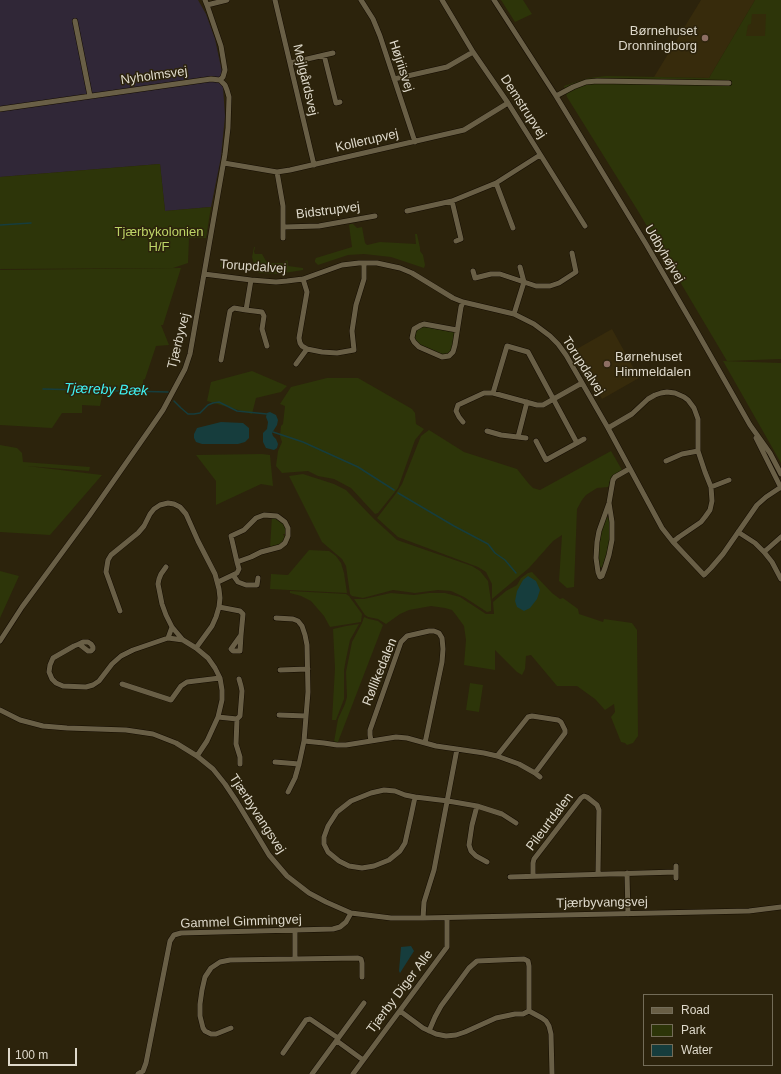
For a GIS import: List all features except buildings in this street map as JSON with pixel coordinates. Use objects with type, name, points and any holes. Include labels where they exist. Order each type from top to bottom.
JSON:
[{"type":"street","points":[[220,80],[223,77],[225,70],[221,46],[206,2],[227,0]]},
{"type":"street","name":"Mejlgårdsvej","points":[[275,0],[314,164]]},
{"type":"street","name":"Højriisvej","points":[[362,0],[373,19],[380,36],[415,142]]},
{"type":"street","name":"Demstrupvej","points":[[442,0],[585,226]]},
{"type":"street","name":"Udbyhøjvej","points":[[494,0],[556,96],[654,257],[750,425],[781,488]]},
{"type":"street","points":[[75,21],[90,96]]},
{"type":"street","points":[[394,79],[447,67],[474,52]]},
{"type":"street","points":[[290,63],[333,53]]},
{"type":"street","points":[[324,55],[336,103],[340,102]]},
{"type":"street","name":"Nyholmsvej","points":[[0,109],[211,79],[220,80]]},
{"type":"street","name":"Tjærbyvej","points":[[0,641],[22,607],[89,516],[163,410],[185,369],[190,354],[224,163],[228,128],[229,97],[225,85],[220,80]]},
{"type":"street","points":[[556,96],[586,82],[597,81],[729,83]]},
{"type":"street","name":"Kollerupvej","points":[[224,163],[277,172],[290,170],[464,130],[508,103]]},
{"type":"street","points":[[407,211],[452,201],[496,182],[540,155]]},
{"type":"street","name":"Bidstrupvej","points":[[277,172],[283,206],[283,238]]},
{"type":"street","points":[[496,182],[513,228]]},
{"type":"street","points":[[452,201],[462,240],[456,241]]},
{"type":"street","name":"Bidstrupvej","points":[[284,227],[319,226],[375,216]]},
{"type":"street","points":[[473,271],[475,278],[491,274],[500,274],[544,287],[550,286],[559,283],[576,272],[572,253]]},
{"type":"street","points":[[303,278],[307,294],[299,338],[302,346],[307,349],[322,352],[337,353],[354,350],[352,331],[356,305],[364,279],[364,263]]},
{"type":"street","name":"Torupdalvej","points":[[204,274],[276,282],[303,278],[342,266],[364,263],[383,264],[400,268],[412,273],[453,298],[463,302],[514,314],[534,324],[554,340],[566,355],[608,428],[662,528],[704,575],[723,554],[762,500],[781,488]]},
{"type":"street","points":[[514,314],[524,282],[520,267]]},
{"type":"street","points":[[246,310],[251,280]]},
{"type":"street","points":[[457,330],[421,325],[414,329],[412,338],[418,347],[442,357],[449,356],[453,352],[455,345],[463,302]]},
{"type":"street","points":[[221,360],[230,311],[234,308],[262,312],[264,316],[262,329],[267,346]]},
{"type":"street","points":[[493,393],[508,346],[528,352],[577,443]]},
{"type":"street","points":[[296,364],[307,349]]},
{"type":"street","points":[[463,422],[456,411],[458,405],[484,394],[493,393],[537,405],[543,405],[582,383]]},
{"type":"street","points":[[608,428],[632,414],[648,399],[655,395],[668,392],[675,393],[688,400],[694,408],[698,419],[698,451],[711,486],[712,501],[710,510],[701,522],[673,542]]},
{"type":"street","points":[[518,437],[527,402]]},
{"type":"street","name":"Udbyhøjvej","points":[[750,425],[770,454],[781,474]]},
{"type":"street","points":[[487,431],[501,435],[526,438]]},
{"type":"street","points":[[536,441],[546,460],[584,439]]},
{"type":"street","points":[[666,461],[682,454],[698,451]]},
{"type":"street","points":[[609,503],[612,522],[612,540],[605,568],[602,576],[600,577],[596,563],[597,542],[600,525],[609,503],[613,480],[615,477],[629,469]]},
{"type":"street","points":[[711,486],[729,480]]},
{"type":"street","points":[[120,611],[106,572],[108,560],[111,555],[138,533],[154,509],[160,505],[168,503],[174,504],[180,507],[186,514],[198,542],[216,574],[218,582],[220,598],[216,617],[212,626],[196,648]]},
{"type":"street","points":[[218,582],[237,573],[239,569],[237,562],[231,536],[244,530],[256,518],[264,515],[277,516],[284,522],[288,528],[288,536],[285,543],[280,547],[261,552],[237,562]]},
{"type":"street","points":[[738,532],[755,543],[764,552],[780,572],[781,579]]},
{"type":"street","points":[[764,552],[781,537]]},
{"type":"street","points":[[166,567],[159,579],[159,593],[172,627],[183,640],[208,658],[220,678],[222,690],[222,700],[218,717],[207,742],[197,756]]},
{"type":"street","points":[[233,575],[238,582],[246,584],[257,585],[258,578]]},
{"type":"street","points":[[219,607],[240,611],[242,614],[241,635]]},
{"type":"street","points":[[281,625],[279,618],[298,621],[302,626],[307,645],[308,670],[304,740],[295,778],[288,792]]},
{"type":"street","points":[[168,638],[172,627]]},
{"type":"street","name":"Røllikedalen","points":[[371,741],[370,730],[401,642],[406,636],[429,630],[439,633],[442,638],[443,649],[442,662],[425,743]]},
{"type":"street","points":[[78,644],[53,658],[50,664],[49,672],[52,679],[56,683],[63,686],[86,687],[93,685],[121,656],[133,650],[168,638],[183,640]]},
{"type":"street","points":[[280,670],[308,670]]},
{"type":"street","points":[[122,684],[171,700],[181,686],[187,682],[220,678]]},
{"type":"street","points":[[239,679],[242,691],[240,716],[237,719],[236,744],[240,757],[240,764]]},
{"type":"street","name":"Tjærbyvangsvej","points":[[0,710],[20,720],[43,726],[126,730],[153,734],[176,743],[197,756],[213,769],[226,784],[269,855],[287,876],[309,893],[352,913],[391,918],[447,918],[749,911],[781,907]]},
{"type":"street","points":[[279,715],[306,716]]},
{"type":"street","points":[[497,756],[528,717],[532,716],[558,720],[561,722],[566,733],[535,773]]},
{"type":"street","points":[[218,717],[237,719]]},
{"type":"street","points":[[304,740],[346,745],[396,737],[407,738],[425,743],[497,756],[519,764],[540,777]]},
{"type":"street","points":[[423,918],[424,902],[434,870],[457,749]]},
{"type":"street","points":[[275,762],[299,764]]},
{"type":"street","points":[[415,797],[405,843],[400,851],[389,860],[374,866],[362,868],[349,866],[339,861],[328,852],[324,844],[324,837],[328,826],[337,812],[351,801],[370,793],[384,790],[395,791],[415,797],[448,800],[477,806],[502,814],[516,823]]},
{"type":"street","name":"Pileurtdalen","points":[[533,876],[534,859],[584,796],[597,805],[599,810],[598,874]]},
{"type":"street","points":[[477,806],[469,845],[471,851],[476,856],[487,862]]},
{"type":"street","points":[[510,877],[627,873],[676,875],[676,866]]},
{"type":"street","points":[[627,873],[628,914]]},
{"type":"street","name":"Gammel Gimmingvej","points":[[138,1074],[143,1071],[146,1063],[170,941],[174,936],[181,933],[333,929],[340,927],[346,922],[352,913]]},
{"type":"street","name":"Tjærby Diger Alle","points":[[353,1074],[447,947],[447,918]]},
{"type":"street","points":[[295,930],[295,958]]},
{"type":"street","points":[[231,1028],[216,1034],[211,1034],[205,1031],[202,1026],[200,1016],[200,1004],[205,977],[211,968],[220,962],[230,960],[295,958],[358,958],[361,959],[362,976]]},
{"type":"street","points":[[429,1031],[434,1017],[441,1006],[469,968],[477,961],[524,959],[528,961],[528,1011]]},
{"type":"street","points":[[355,969],[362,970]]},
{"type":"street","points":[[312,1074],[364,1003]]},
{"type":"street","points":[[400,1010],[423,1028],[436,1034],[446,1036],[456,1035],[473,1029],[496,1018],[523,1014],[528,1011]]},
{"type":"street","points":[[528,1011],[542,1018],[549,1026],[551,1034],[552,1074]]},
{"type":"street","points":[[283,1053],[306,1020],[310,1019],[363,1060]]},
{"type":"shaded area","points":[[0,0],[198,0],[206,14],[215,39],[222,72],[225,116],[221,157],[211,207],[165,211],[160,164],[0,177]]},
{"type":"shaded area","name":"Børnehuset Dronningborg","points":[[701,0],[755,0],[709,78],[654,77]]},
{"type":"shaded area","name":"Børnehuset Himmeldalen","points":[[612,329],[639,378],[602,399],[575,350]]},
{"type":"green space","points":[[501,0],[523,0],[532,14],[515,22]]},
{"type":"green space","points":[[755,0],[781,0],[781,359],[727,361],[638,211],[567,97],[564,86],[589,78],[606,76],[709,78]]},
{"type":"green space","name":"Tjærbykolonien H/F","points":[[160,164],[165,211],[211,207],[206,238],[189,238],[188,263],[173,268],[0,269],[0,177]]},
{"type":"green space","points":[[350,224],[353,224],[357,228],[362,227],[365,243],[367,245],[380,242],[416,244],[415,234],[417,234],[420,251],[423,255],[425,265],[424,268],[391,257],[364,254],[348,255],[318,265],[315,262],[316,258],[352,247]]},
{"type":"green space","points":[[254,247],[255,254],[262,254],[266,261],[271,263],[283,263],[287,260],[288,266],[303,268],[303,270],[278,274],[259,273],[257,271],[258,267],[254,267],[252,271],[220,267],[221,262],[250,266],[254,264],[252,257]]},
{"type":"green space","points":[[181,268],[163,325],[161,325],[169,345],[156,346],[145,379],[143,380],[143,392],[103,392],[100,406],[82,405],[82,413],[62,413],[52,428],[0,425],[0,270]]},
{"type":"green space","points":[[425,326],[453,331],[455,334],[452,350],[443,355],[417,343],[414,337],[415,330]]},
{"type":"green space","points":[[723,361],[781,363],[781,463]]},
{"type":"green space","points":[[252,371],[287,386],[281,392],[256,398],[252,414],[207,401],[211,382]]},
{"type":"green space","points":[[327,378],[358,378],[412,409],[415,413],[416,424],[424,429],[415,440],[398,488],[378,513],[375,514],[351,488],[334,479],[318,476],[308,471],[282,473],[276,466],[278,451],[282,442],[280,436],[285,406],[280,404],[291,387]]},
{"type":"green space","points":[[429,430],[464,452],[517,469],[533,488],[540,490],[611,451],[622,470],[611,479],[608,487],[597,488],[586,495],[577,509],[574,587],[567,588],[559,581],[562,535],[553,541],[529,568],[492,599],[492,584],[486,572],[478,567],[398,537],[377,518],[402,484],[421,436]]},
{"type":"green space","points":[[0,445],[17,448],[22,453],[23,462],[90,467],[89,471],[27,466],[102,475],[50,535],[0,532]]},
{"type":"green space","points":[[196,455],[270,455],[273,486],[261,484],[216,505],[216,481]]},
{"type":"green space","points":[[303,474],[334,484],[346,490],[397,540],[472,566],[480,571],[488,581],[491,611],[487,612],[464,597],[451,591],[438,590],[415,593],[393,590],[363,598],[352,596],[350,594],[346,566],[342,559],[322,542],[289,476]]},
{"type":"green space","points":[[272,516],[285,525],[286,534],[283,535],[286,536],[283,543],[270,548]]},
{"type":"green space","points":[[605,517],[610,518],[610,546],[604,567],[600,567],[598,558],[598,542]]},
{"type":"green space","points":[[309,550],[329,551],[336,556],[341,563],[344,573],[347,593],[270,589],[271,574],[288,575]]},
{"type":"green space","points":[[0,571],[19,576],[0,618]]},
{"type":"green space","points":[[532,572],[552,593],[560,599],[563,598],[578,609],[579,614],[603,622],[604,619],[632,623],[637,630],[638,736],[633,743],[627,745],[621,742],[611,717],[615,712],[614,704],[605,710],[595,699],[577,686],[557,686],[531,655],[526,656],[525,669],[522,675],[495,650],[495,670],[464,665],[466,640],[464,626],[452,610],[431,606],[409,610],[400,614],[386,624],[378,619],[365,615],[354,599],[364,599],[391,593],[414,595],[445,593],[460,597],[486,614],[494,614],[493,602],[506,591],[517,585],[521,578]]},
{"type":"green space","points":[[290,591],[346,594],[362,614],[361,622],[330,627],[324,616],[311,601],[290,593]]},
{"type":"green space","points":[[364,617],[378,621],[383,625],[338,742],[334,742],[338,719],[347,697],[346,672],[352,642]]},
{"type":"green space","points":[[359,624],[350,640],[346,659],[344,670],[344,699],[336,720],[332,720],[335,668],[333,629]]},
{"type":"green space","points":[[470,683],[483,685],[479,712],[466,710]]},
{"type":"sand","points":[[752,14],[766,14],[765,36],[746,36],[748,25],[751,24]]},
{"type":"water","points":[[270,412],[276,415],[278,420],[272,433],[278,444],[277,448],[274,450],[266,448],[263,442],[263,433],[267,429],[268,422],[266,417],[267,413]]},
{"type":"water","points":[[221,422],[243,423],[249,428],[249,438],[245,442],[238,444],[202,444],[196,442],[194,434],[197,428]]},
{"type":"water","points":[[528,576],[536,581],[540,590],[537,599],[530,608],[524,611],[517,607],[515,601],[517,591],[523,580]]},
{"type":"water","points":[[411,946],[414,951],[400,973],[401,947]]},
{"type":"waterway","points":[[0,225],[31,223]]},
{"type":"waterway","name":"Tjæreby Bæk","points":[[43,389],[168,392]]},
{"type":"waterway","name":"Tjæreby Bæk","points":[[174,401],[188,414],[200,413],[208,405],[219,402],[237,411],[267,414]]},
{"type":"waterway","points":[[273,432],[303,442],[358,467],[394,490]]},
{"type":"waterway","points":[[398,493],[488,544],[495,553],[505,560],[516,573]]},
{"type":"place","name":"Børnehuset Dronningborg","points":[[705,38]]},
{"type":"place","name":"Børnehuset Himmeldalen","points":[[607,364]]}]
